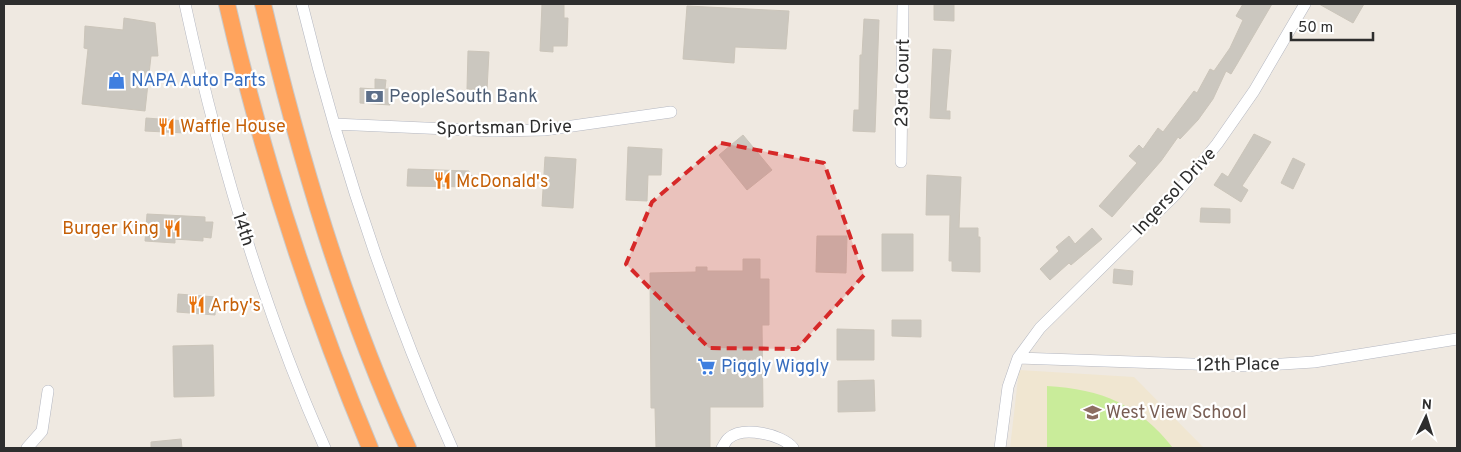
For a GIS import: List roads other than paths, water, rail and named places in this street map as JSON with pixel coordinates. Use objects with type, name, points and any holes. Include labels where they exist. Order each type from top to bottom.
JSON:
[{"type":"highway","points":[[227,4],[257,126],[292,243],[370,448]]},
{"type":"highway","points":[[263,4],[294,128],[321,222],[374,367],[408,448]]},
{"type":"street","name":"14th","points":[[185,4],[211,115],[245,233],[278,329],[325,448]]},
{"type":"street","points":[[302,4],[334,124],[374,254],[410,350],[452,448]]},
{"type":"street","name":"23rd Court","points":[[901,162],[904,4]]},
{"type":"street","name":"Ingersol Drive","points":[[1000,448],[1008,387],[1018,358],[1040,328],[1176,194],[1217,144],[1254,91],[1305,4]]},
{"type":"street","name":"Sportsman Drive","points":[[334,124],[493,131],[544,130],[672,112]]},
{"type":"street","name":"12th Place","points":[[1018,358],[1250,366],[1314,362],[1457,339]]},
{"type":"street","points":[[26,448],[42,430],[48,391]]},
{"type":"street","points":[[722,448],[729,438],[740,433],[766,433],[790,444],[793,448]]},
{"type":"place","name":"NAPA Auto Parts","points":[[117,80]]},
{"type":"place","name":"PeopleSouth Bank","points":[[375,96]]},
{"type":"place","name":"Waffle House","points":[[166,126]]},
{"type":"place","name":"McDonald's","points":[[442,181]]},
{"type":"place","name":"Burger King","points":[[173,228]]},
{"type":"place","name":"Arby's","points":[[196,305]]},
{"type":"place","name":"Piggly Wiggly","points":[[707,366]]},
{"type":"place","name":"West View School","points":[[1092,412]]}]
